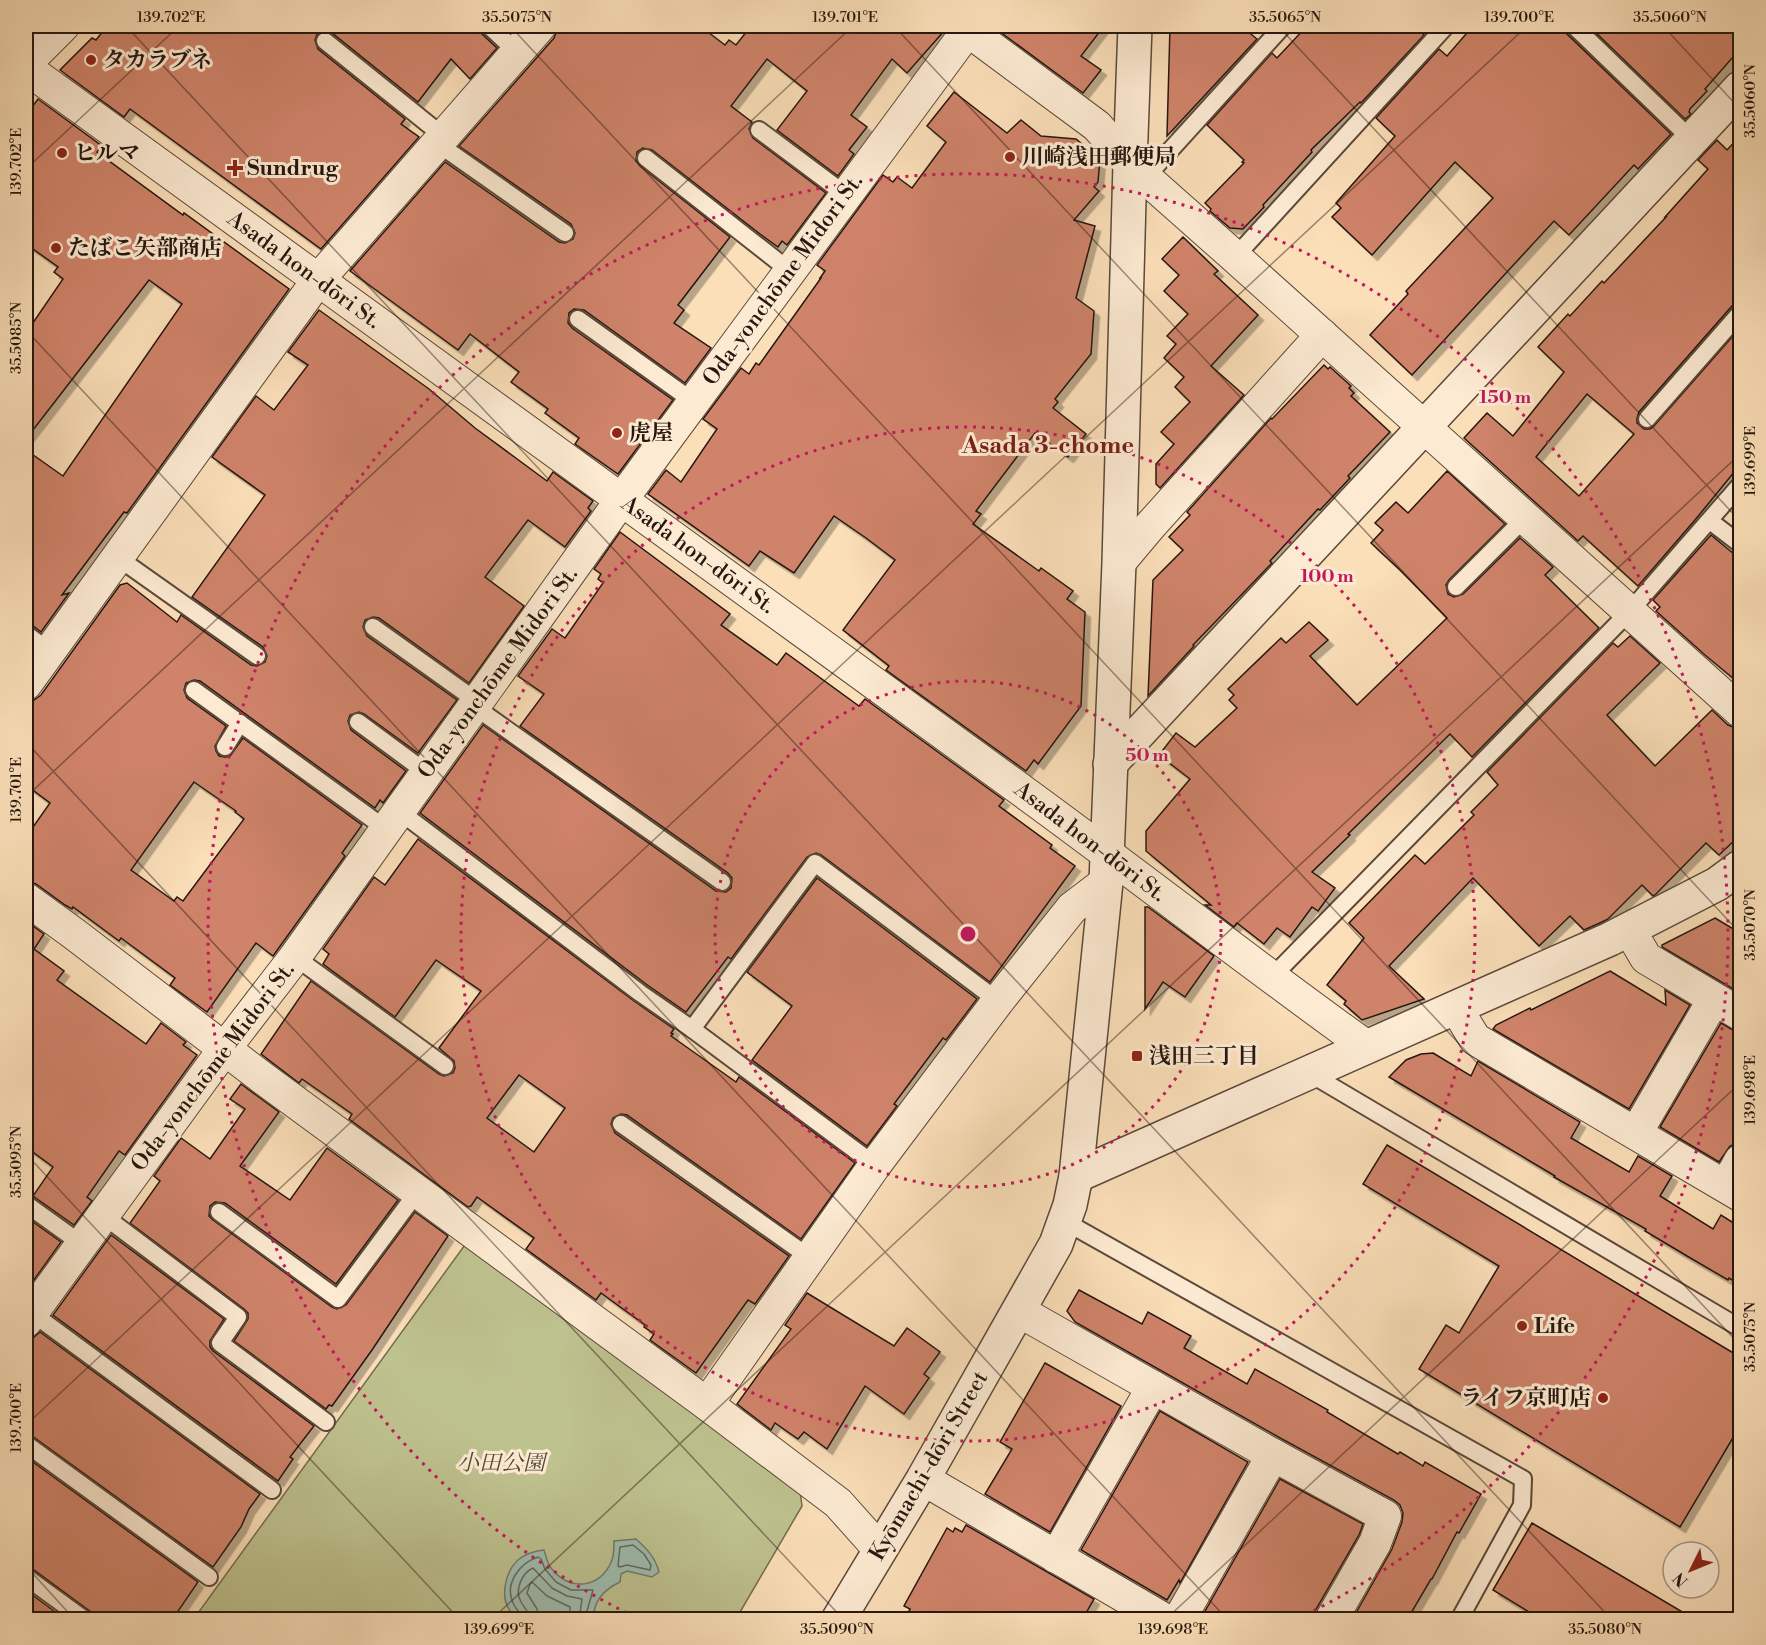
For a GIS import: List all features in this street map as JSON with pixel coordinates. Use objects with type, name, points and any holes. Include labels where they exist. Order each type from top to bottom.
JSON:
[{"type":"street","points":[[26,63],[63,26]]},
{"type":"street","points":[[26,684],[37,642],[117,557],[318,280],[540,26]]},
{"type":"street","name":"Kyōmachi-dōri Street","points":[[838,1620],[923,1479],[1056,1244],[1070,1205],[1076,1176],[1107,868],[1137,171],[1136,26]]},
{"type":"street","points":[[966,27],[1097,126],[1137,171],[1740,711]]},
{"type":"street","name":"Oda-yonchōme Midori St.","points":[[29,1317],[225,1048],[295,957],[622,500],[966,27]]},
{"type":"street","name":"Asada hon-dōri St.","points":[[26,68],[622,500],[1107,868],[1271,978],[1367,1047]]},
{"type":"street","points":[[1110,764],[1740,88]]},
{"type":"street","points":[[1119,563],[1322,336]]},
{"type":"street","points":[[1076,1176],[1629,929],[1718,884],[1740,867]]},
{"type":"street","points":[[707,1404],[875,1165],[998,1001],[1107,868]]},
{"type":"street","points":[[26,899],[838,1503],[880,1550]]},
{"type":"street","points":[[1629,929],[1646,958],[1727,1007],[1636,1133]]},
{"type":"street","points":[[1456,1008],[1475,1039],[1636,1133],[1736,1181]]},
{"type":"street","points":[[1019,1311],[1385,1516],[1374,1543],[1331,1620]]},
{"type":"street","points":[[1056,1557],[1154,1387]]},
{"type":"street","points":[[1179,1620],[1273,1455]]},
{"type":"street","points":[[923,1479],[1165,1620]]},
{"type":"lane","points":[[489,26],[517,52]]},
{"type":"lane","points":[[1137,171],[1283,26]]},
{"type":"lane","points":[[1235,257],[1446,26]]},
{"type":"lane","points":[[1574,26],[1692,140]]},
{"type":"lane","points":[[324,41],[440,140],[565,233]]},
{"type":"lane","points":[[759,130],[846,195]]},
{"type":"lane","points":[[646,158],[790,271]]},
{"type":"lane","points":[[1647,419],[1740,313]]},
{"type":"lane","points":[[578,320],[694,402]]},
{"type":"lane","points":[[1271,978],[1629,611],[1739,488]]},
{"type":"lane","points":[[1456,587],[1525,518]]},
{"type":"lane","points":[[1710,520],[1740,544]]},
{"type":"lane","points":[[117,557],[257,656]]},
{"type":"lane","points":[[373,627],[476,705],[722,882]]},
{"type":"lane","points":[[194,690],[240,723],[392,820],[692,1029],[875,1165]]},
{"type":"lane","points":[[358,722],[426,773]]},
{"type":"lane","points":[[225,747],[240,723]]},
{"type":"lane","points":[[692,1029],[815,863],[998,1001]]},
{"type":"lane","points":[[295,957],[445,1066]]},
{"type":"lane","points":[[1309,1073],[1740,1328]]},
{"type":"lane","points":[[621,1124],[809,1257]]},
{"type":"lane","points":[[219,1212],[338,1299],[418,1191]]},
{"type":"lane","points":[[26,1204],[82,1245]]},
{"type":"lane","points":[[104,1216],[238,1317],[220,1343],[326,1422]]},
{"type":"lane","points":[[1064,1221],[1522,1479],[1522,1504],[1459,1620]]},
{"type":"lane","points":[[29,1317],[272,1491]]},
{"type":"lane","points":[[26,1444],[209,1577]]},
{"type":"lane","points":[[26,1577],[85,1620]]},
{"type":"green space","name":"小田公園","points":[[467,1242],[800,1491],[802,1506],[736,1619],[193,1620]]},
{"type":"water","points":[[636,1539],[650,1554],[659,1572],[652,1577],[627,1571],[621,1574],[620,1582],[604,1592],[598,1601],[593,1619],[518,1619],[509,1609],[505,1597],[506,1583],[510,1570],[524,1556],[544,1550],[550,1566],[558,1576],[575,1584],[584,1584],[593,1582],[607,1570],[613,1558],[614,1541]]},
{"type":"building","points":[[107,26],[479,26],[481,33],[497,48],[470,79],[451,59],[418,102],[332,33],[326,31],[317,34],[315,40],[318,49],[405,119],[401,124],[419,137],[321,249],[130,109],[124,117],[60,70],[92,38],[96,40]]},
{"type":"building","points":[[557,26],[700,26],[725,45],[729,40],[736,45],[751,26],[944,26],[945,30],[907,73],[892,59],[851,115],[867,127],[849,150],[854,154],[838,176],[777,130],[807,91],[767,59],[731,106],[752,122],[749,129],[753,138],[826,193],[787,245],[782,241],[778,247],[652,150],[643,148],[637,152],[636,161],[640,166],[730,237],[678,305],[684,310],[674,323],[711,348],[685,383],[584,310],[574,309],[569,313],[568,323],[572,328],[673,400],[618,474],[575,444],[579,438],[545,413],[548,409],[511,382],[519,372],[470,334],[458,350],[350,271],[445,162],[559,242],[565,243],[573,239],[575,233],[571,224],[459,146],[554,38]]},
{"type":"building","points":[[992,26],[1104,26],[1081,56],[1101,70],[1083,93]]},
{"type":"building","points":[[1170,26],[1241,26],[1257,39],[1167,136]]},
{"type":"building","points":[[1307,26],[1414,26],[1424,35],[1361,103],[1311,150],[1312,152],[1243,229],[1230,228],[1210,211],[1211,209],[1205,203],[1244,163],[1242,162],[1244,160],[1207,125],[1272,53],[1277,58]]},
{"type":"building","points":[[1473,26],[1564,26],[1567,34],[1671,134],[1638,169],[1634,165],[1569,235],[1554,221],[1412,375],[1370,335],[1408,294],[1406,291],[1493,198],[1455,162],[1372,255],[1332,217],[1341,208],[1336,203],[1395,136],[1376,118],[1439,49],[1447,56]]},
{"type":"building","points":[[1589,26],[1740,26],[1740,49],[1705,89],[1707,91],[1690,109],[1691,114],[1685,119]]},
{"type":"building","points":[[954,92],[1007,133],[1021,120],[1041,136],[1076,139],[1100,159],[1098,182],[1094,187],[1099,191],[1074,220],[1095,226],[1076,298],[1094,311],[1091,354],[1055,399],[1058,402],[1053,408],[1086,434],[1068,457],[1035,433],[976,511],[981,514],[973,524],[1039,571],[1041,568],[1073,591],[1067,599],[1085,612],[1081,706],[1038,764],[1034,760],[1026,771],[886,670],[889,666],[843,630],[895,560],[866,538],[834,516],[794,573],[760,551],[749,566],[648,494],[666,470],[681,482],[717,429],[703,419],[741,368],[749,374],[756,363],[759,365],[821,278],[825,271],[817,265],[883,175],[893,182],[897,177],[912,188],[946,142],[927,126]]},
{"type":"building","points":[[38,99],[102,146],[97,152],[289,289],[127,513],[124,512],[62,595],[69,593],[41,632],[32,625],[26,624],[26,450],[63,476],[182,304],[149,280],[26,439],[26,333],[63,279],[54,272],[58,267],[26,244],[26,115]]},
{"type":"building","points":[[1740,136],[1740,303],[1732,306],[1639,412],[1637,423],[1644,429],[1654,426],[1740,328],[1740,465],[1638,586],[1583,536],[1578,541],[1464,438],[1487,413],[1513,436],[1564,372],[1538,347],[1602,281],[1604,283],[1708,169],[1698,160],[1717,140],[1727,150]],"holes":[[[1587,394],[1634,434],[1579,496],[1536,457]]]},
{"type":"building","points":[[1183,237],[1218,271],[1214,274],[1258,315],[1211,366],[1244,395],[1160,488],[1156,484],[1156,464],[1174,444],[1161,432],[1190,402],[1175,387],[1184,377],[1164,358],[1176,344],[1167,336],[1188,314],[1164,291],[1179,275],[1162,259]]},
{"type":"building","points":[[319,310],[429,389],[475,428],[547,481],[553,472],[593,501],[588,508],[591,511],[565,547],[528,520],[485,577],[524,606],[469,683],[379,618],[373,617],[365,620],[363,627],[367,636],[457,700],[418,753],[364,714],[359,712],[350,715],[348,721],[351,730],[406,771],[383,803],[380,800],[375,808],[200,681],[194,680],[186,683],[184,690],[187,698],[226,726],[215,746],[219,756],[230,756],[243,738],[362,825],[342,853],[345,856],[273,956],[256,943],[207,1012],[170,985],[175,978],[121,938],[119,941],[73,907],[72,909],[36,884],[26,881],[26,837],[50,803],[26,785],[26,702],[41,695],[120,585],[127,583],[177,622],[181,615],[251,665],[257,666],[265,662],[267,656],[263,647],[192,597],[265,495],[212,457],[256,396],[274,410],[308,365],[288,352]],"holes":[[[194,782],[244,819],[183,901],[177,897],[174,901],[131,870]]]},
{"type":"building","points":[[1324,365],[1328,369],[1330,367],[1351,386],[1349,388],[1354,393],[1351,396],[1390,432],[1148,696],[1153,580],[1183,550],[1169,537],[1190,515],[1187,512],[1271,418]]},
{"type":"building","points":[[1447,471],[1505,524],[1449,580],[1446,585],[1448,594],[1454,597],[1463,594],[1520,538],[1553,567],[1545,575],[1599,628],[1472,757],[1450,734],[1312,872],[1335,888],[1318,911],[1312,907],[1290,937],[1277,928],[1264,944],[1237,923],[1234,927],[1205,905],[1211,905],[1146,851],[1146,831],[1190,779],[1159,755],[1176,733],[1195,747],[1237,708],[1229,700],[1234,695],[1228,689],[1281,638],[1286,643],[1309,622],[1328,640],[1310,656],[1357,705],[1447,618],[1371,543],[1383,530],[1375,523],[1396,502],[1408,513]]},
{"type":"building","points":[[620,532],[730,614],[721,625],[777,665],[786,653],[859,706],[865,699],[1004,800],[999,806],[1052,845],[1050,848],[1075,866],[990,982],[816,853],[807,857],[731,959],[728,957],[686,1012],[420,813],[483,725],[716,891],[726,892],[731,888],[732,878],[728,873],[520,726],[544,694],[518,676],[552,629],[565,638],[603,583],[598,579],[601,574],[594,569]]},
{"type":"building","points":[[1711,535],[1740,559],[1740,684],[1656,611],[1660,607],[1653,600]]},
{"type":"building","points":[[1630,636],[1660,663],[1607,715],[1655,766],[1712,710],[1728,725],[1740,728],[1740,835],[1719,855],[1706,843],[1653,896],[1642,885],[1608,919],[1584,930],[1570,916],[1539,946],[1473,878],[1389,966],[1424,999],[1362,1020],[1344,1004],[1346,1001],[1327,985],[1364,938],[1349,923],[1415,855],[1425,864],[1474,815],[1471,812],[1498,785],[1487,772],[1613,643],[1618,647]]},
{"type":"building","points":[[418,839],[674,1029],[671,1036],[736,1082],[739,1077],[855,1163],[801,1239],[627,1115],[621,1114],[613,1118],[611,1124],[615,1133],[789,1256],[755,1304],[748,1300],[696,1373],[650,1340],[654,1334],[644,1327],[645,1325],[601,1293],[596,1300],[526,1249],[534,1238],[477,1197],[468,1207],[349,1119],[352,1114],[302,1079],[299,1083],[261,1054],[311,981],[439,1074],[444,1076],[453,1073],[454,1061],[439,1048],[481,991],[436,960],[395,1017],[323,964],[329,954],[323,949],[374,877],[385,885]],"holes":[[[519,1075],[565,1108],[534,1152],[487,1118]]]},
{"type":"building","points":[[817,878],[977,999],[946,1040],[943,1038],[894,1104],[897,1106],[867,1146],[752,1060],[792,1006],[747,972]]},
{"type":"building","points":[[1145,907],[1214,956],[1185,997],[1163,982],[1145,1009]]},
{"type":"building","points":[[1715,918],[1740,933],[1740,993],[1662,947]]},
{"type":"building","points":[[26,921],[44,934],[34,949],[64,971],[57,980],[146,1044],[161,1023],[186,1042],[183,1045],[197,1055],[125,1155],[119,1151],[87,1197],[92,1201],[74,1225],[33,1196],[53,1167],[26,1147]]},
{"type":"building","points":[[1610,971],[1666,1005],[1665,990],[1690,1005],[1629,1109],[1493,1029],[1496,1025],[1530,1008],[1531,1010]]},
{"type":"building","points":[[1721,1023],[1740,1032],[1740,1142],[1730,1146],[1719,1162],[1660,1127]]},
{"type":"building","points":[[1433,1053],[1471,1076],[1478,1061],[1580,1122],[1571,1138],[1629,1172],[1638,1156],[1672,1176],[1660,1196],[1713,1229],[1721,1215],[1740,1227],[1740,1285],[1687,1256],[1645,1231],[1646,1229],[1554,1177],[1389,1077],[1406,1060],[1421,1054]]},
{"type":"building","points":[[241,1084],[279,1112],[240,1166],[290,1200],[327,1148],[398,1200],[336,1284],[225,1203],[215,1202],[210,1206],[209,1216],[213,1220],[337,1309],[346,1305],[415,1212],[448,1236],[372,1350],[332,1406],[329,1405],[326,1409],[234,1341],[248,1319],[248,1313],[244,1309],[130,1223],[160,1181],[154,1176],[181,1138],[210,1159],[245,1109],[230,1099]]},
{"type":"building","name":"ライフ京町店","points":[[1387,1145],[1740,1357],[1740,1426],[1680,1527],[1419,1369],[1446,1325],[1459,1333],[1499,1266],[1363,1184]]},
{"type":"building","points":[[26,1217],[61,1242],[26,1291]]},
{"type":"building","points":[[111,1235],[224,1319],[210,1341],[213,1351],[314,1426],[290,1457],[293,1459],[278,1481],[53,1315]]},
{"type":"building","points":[[1079,1290],[1142,1324],[1148,1312],[1191,1336],[1184,1348],[1247,1384],[1255,1369],[1328,1410],[1327,1412],[1398,1454],[1400,1452],[1423,1466],[1425,1462],[1481,1494],[1407,1620],[1352,1620],[1392,1549],[1402,1522],[1403,1513],[1400,1505],[1075,1322],[1067,1311]]},
{"type":"building","points":[[807,1293],[894,1346],[907,1328],[940,1352],[924,1374],[929,1378],[904,1414],[865,1386],[827,1449],[804,1432],[798,1439],[775,1423],[771,1430],[737,1404],[791,1329],[785,1325]]},
{"type":"building","points":[[40,1332],[260,1494],[249,1509],[241,1527],[213,1567],[32,1436],[26,1434],[26,1339]]},
{"type":"building","points":[[1045,1363],[1121,1406],[1050,1532],[985,1494],[1012,1449],[1000,1442]]},
{"type":"building","points":[[1160,1411],[1248,1462],[1180,1583],[1179,1580],[1167,1600],[1081,1550]]},
{"type":"building","points":[[26,1457],[198,1582],[172,1620],[95,1620],[91,1612],[26,1564]]},
{"type":"building","points":[[1280,1479],[1363,1524],[1359,1535],[1315,1611],[1313,1620],[1200,1620]]},
{"type":"building","points":[[1532,1523],[1696,1620],[1542,1620],[1493,1590]]},
{"type":"building","points":[[966,1525],[1094,1599],[1082,1620],[904,1620],[910,1609],[904,1606],[947,1528],[953,1532],[955,1528],[962,1532]]},
{"type":"building","points":[[31,1594],[66,1620],[26,1620],[26,1601]]},
{"type":"place","name":"タカラブネ","points":[[91,60]]},
{"type":"place","name":"ヒルマ","points":[[62,153]]},
{"type":"place","name":"川崎浅田郵便局","points":[[1010,157]]},
{"type":"place","name":"Sundrug","points":[[235,168]]},
{"type":"place","name":"たばこ矢部商店","points":[[56,248]]},
{"type":"place","name":"虎屋","points":[[617,433]]},
{"type":"place","name":"浅田三丁目","points":[[1137,1056]]},
{"type":"place","name":"Life","points":[[1522,1326]]},
{"type":"place","name":"ライフ京町店","points":[[1603,1398]]},
{"type":"district","name":"Asada 3-chome","points":[[1048,446]]}]
